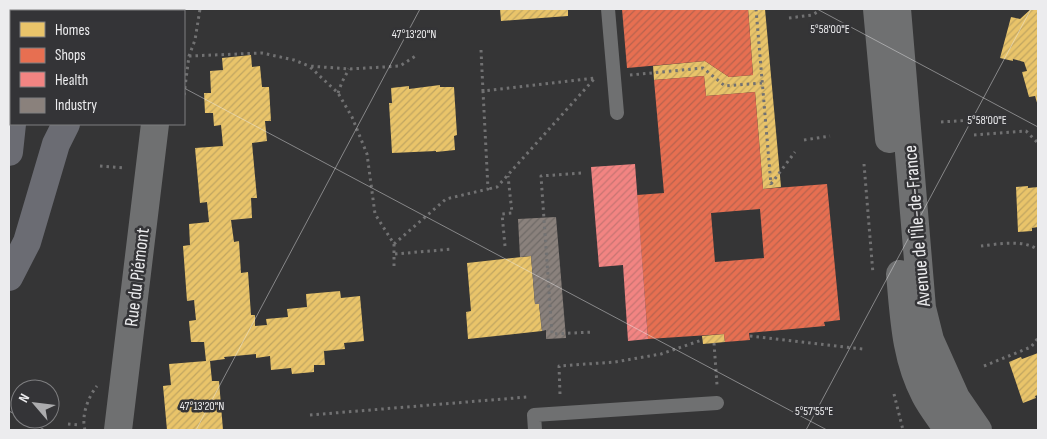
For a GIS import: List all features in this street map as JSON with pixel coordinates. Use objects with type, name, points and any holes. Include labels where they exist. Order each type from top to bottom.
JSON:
[{"type":"main road","points":[[9,152],[12,125]]},
{"type":"main road","points":[[9,277],[27,242],[56,144],[66,125]]},
{"type":"street","name":"Avenue de l'Île-de-France","points":[[877,9],[906,337],[913,369],[925,396],[948,430]]},
{"type":"street","name":"Avenue de l'Île-de-France","points":[[897,9],[922,308],[930,340],[956,398],[978,430]]},
{"type":"street","name":"Rue du Piémont","points":[[118,430],[156,125]]},
{"type":"lane","points":[[608,9],[617,113]]},
{"type":"lane","points":[[535,430],[534,415],[717,402]]},
{"type":"path","points":[[185,88],[189,56],[195,40],[200,9]]},
{"type":"path","points":[[756,9],[771,184],[795,152]]},
{"type":"path","points":[[789,18],[812,15],[819,11]]},
{"type":"path","points":[[481,50],[488,189]]},
{"type":"path","points":[[189,56],[262,53],[294,60],[309,66],[350,69],[400,66],[417,55]]},
{"type":"path","points":[[309,66],[338,93],[352,117],[367,154],[375,214],[394,244],[394,266]]},
{"type":"path","points":[[653,74],[703,68],[725,86],[762,83]]},
{"type":"path","points":[[338,93],[350,69]]},
{"type":"path","points":[[394,244],[446,199],[497,187],[595,78],[484,91]]},
{"type":"path","points":[[941,122],[973,120]]},
{"type":"path","points":[[974,135],[1026,131],[1038,143]]},
{"type":"path","points":[[804,140],[830,136]]},
{"type":"path","points":[[864,164],[873,277]]},
{"type":"path","points":[[100,166],[132,169]]},
{"type":"path","points":[[581,173],[541,176],[552,334],[593,332]]},
{"type":"path","points":[[505,246],[502,214],[512,213],[508,175]]},
{"type":"path","points":[[981,246],[999,243],[1028,245],[1038,250]]},
{"type":"path","points":[[395,254],[454,250]]},
{"type":"path","points":[[750,336],[863,349]]},
{"type":"path","points":[[984,366],[1031,347],[1038,338]]},
{"type":"path","points":[[555,394],[561,394],[560,366],[615,362],[661,354],[702,340]]},
{"type":"path","points":[[714,343],[717,384]]},
{"type":"path","points":[[310,415],[528,397]]},
{"type":"path","points":[[85,430],[88,398]]},
{"type":"path","points":[[68,424],[79,425]]},
{"type":"building: Homes","points":[[500,9],[568,9],[568,16],[501,21]]},
{"type":"building: Homes","points":[[748,9],[765,9],[781,187],[763,189],[755,92],[706,96],[704,76],[654,80],[653,66],[705,61],[729,77],[753,75]]},
{"type":"building: Homes","points":[[1031,9],[1038,9],[1038,106],[1035,96],[1029,97],[1022,72],[1027,71],[1024,62],[1000,58],[1011,17],[1020,19]]},
{"type":"building: Homes","points":[[251,55],[252,67],[260,66],[262,87],[269,87],[271,121],[265,121],[267,141],[252,143],[257,198],[251,198],[252,218],[231,220],[234,242],[239,241],[241,273],[248,272],[251,315],[255,315],[255,326],[267,325],[266,319],[288,317],[287,309],[307,307],[306,294],[340,291],[341,298],[360,296],[364,341],[344,343],[345,349],[324,351],[325,365],[314,365],[314,372],[292,374],[291,368],[271,370],[270,356],[256,358],[256,354],[224,357],[225,359],[210,361],[212,381],[219,381],[223,430],[167,430],[163,386],[171,385],[169,364],[206,361],[204,342],[191,342],[189,321],[196,320],[194,300],[187,301],[183,246],[190,245],[189,224],[209,222],[207,202],[200,203],[195,148],[223,146],[221,125],[214,126],[213,113],[205,113],[204,93],[211,93],[210,71],[223,70],[222,58]]},
{"type":"building: Homes","points":[[440,85],[440,87],[454,87],[457,135],[454,136],[455,150],[392,153],[389,103],[392,103],[391,88],[409,86],[409,89]]},
{"type":"building: Homes","points":[[1028,186],[1028,188],[1038,187],[1038,227],[1032,228],[1032,231],[1018,232],[1016,187]]},
{"type":"building: Homes","points":[[531,256],[535,304],[539,304],[542,331],[468,339],[466,312],[471,311],[467,263]]},
{"type":"building: Homes","points":[[724,334],[725,342],[703,344],[702,336]]},
{"type":"building: Homes","points":[[1038,353],[1038,395],[1035,396],[1036,398],[1023,403],[1009,362]]},
{"type":"building: Shops","points":[[622,9],[748,9],[753,75],[729,77],[705,61],[627,68]]},
{"type":"building: Shops","points":[[704,76],[706,96],[755,92],[763,189],[827,184],[840,320],[824,322],[825,326],[749,333],[750,340],[725,342],[724,334],[648,339],[637,195],[664,193],[654,80]],"holes":[[[760,209],[764,258],[715,262],[711,213]]]},
{"type":"building: Health","points":[[635,164],[648,339],[628,341],[623,265],[599,267],[591,167]]},
{"type":"building: Industry","points":[[556,217],[566,338],[546,339],[546,330],[542,331],[539,304],[535,304],[531,256],[520,257],[518,219]]}]
